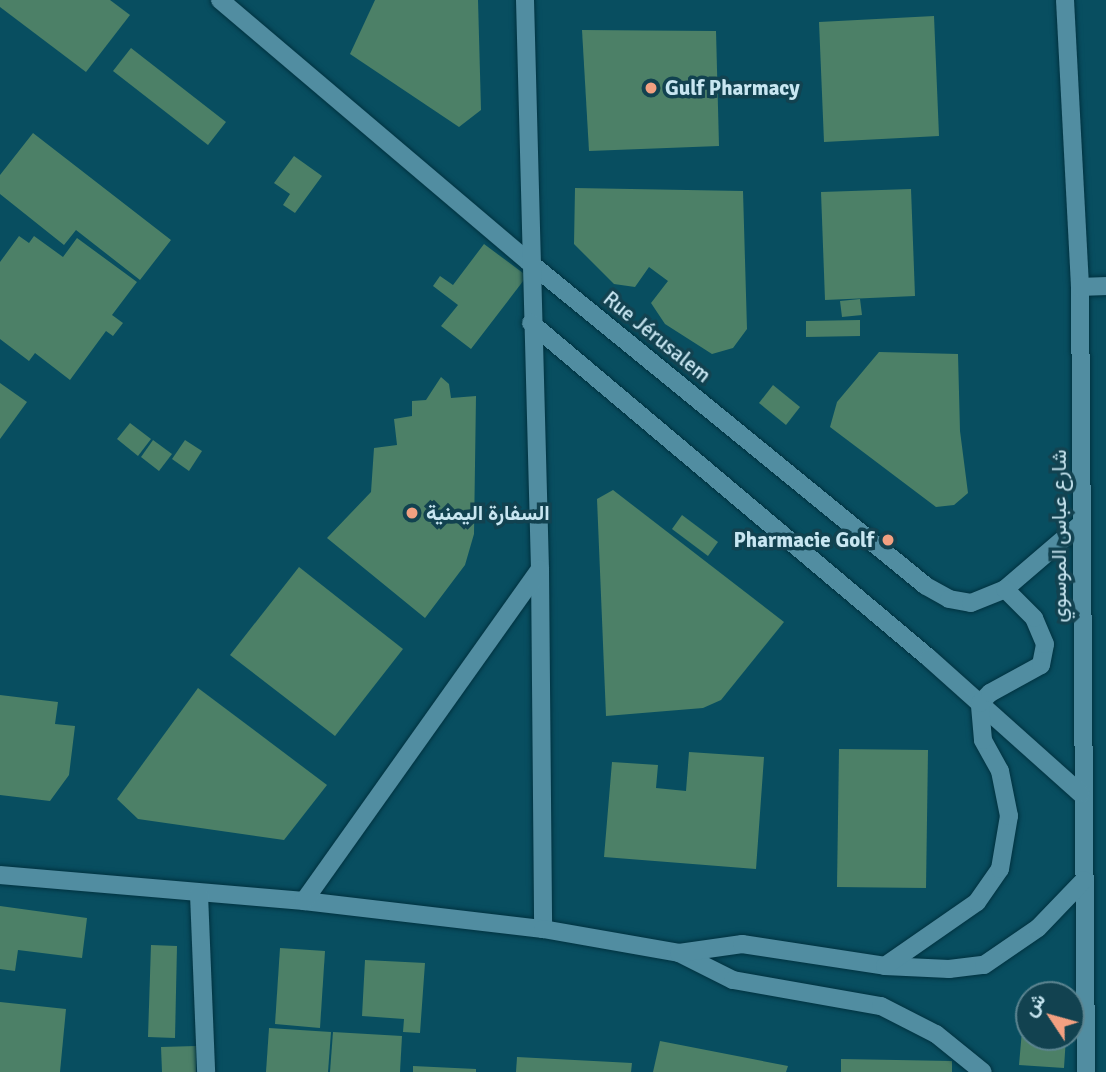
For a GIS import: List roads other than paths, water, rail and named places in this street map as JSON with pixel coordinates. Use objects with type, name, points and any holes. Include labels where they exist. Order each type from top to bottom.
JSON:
[{"type":"street","name":"Rue Jérusalem","points":[[220,0],[530,262],[926,586],[949,598],[971,603],[1005,589],[1082,523]]},
{"type":"street","points":[[525,0],[531,323],[540,569],[543,929]]},
{"type":"street","name":"شارع عباس الموسوي","points":[[1065,0],[1080,287],[1080,793],[1084,880],[1086,1072]]},
{"type":"street","points":[[1080,287],[1106,286]]},
{"type":"street","points":[[531,323],[980,703],[1080,793]]},
{"type":"street","points":[[304,901],[540,569]]},
{"type":"street","points":[[980,703],[1004,685],[1028,676],[1044,656],[1042,631],[1005,589]]},
{"type":"street","points":[[885,966],[977,902],[1000,869],[1009,816],[1000,771],[983,740],[980,703]]},
{"type":"street","points":[[0,876],[304,901],[543,929],[679,953],[733,980],[881,1006],[936,1034],[975,1068]]},
{"type":"street","points":[[679,953],[742,944],[885,966],[949,970],[984,965],[1038,928],[1084,880]]},
{"type":"street","points":[[199,894],[206,1072]]},
{"type":"place","name":"Gulf Pharmacy","points":[[651,88]]},
{"type":"place","name":"السفارة اليمنية","points":[[412,513]]},
{"type":"place","name":"Pharmacie Golf","points":[[888,540]]}]
